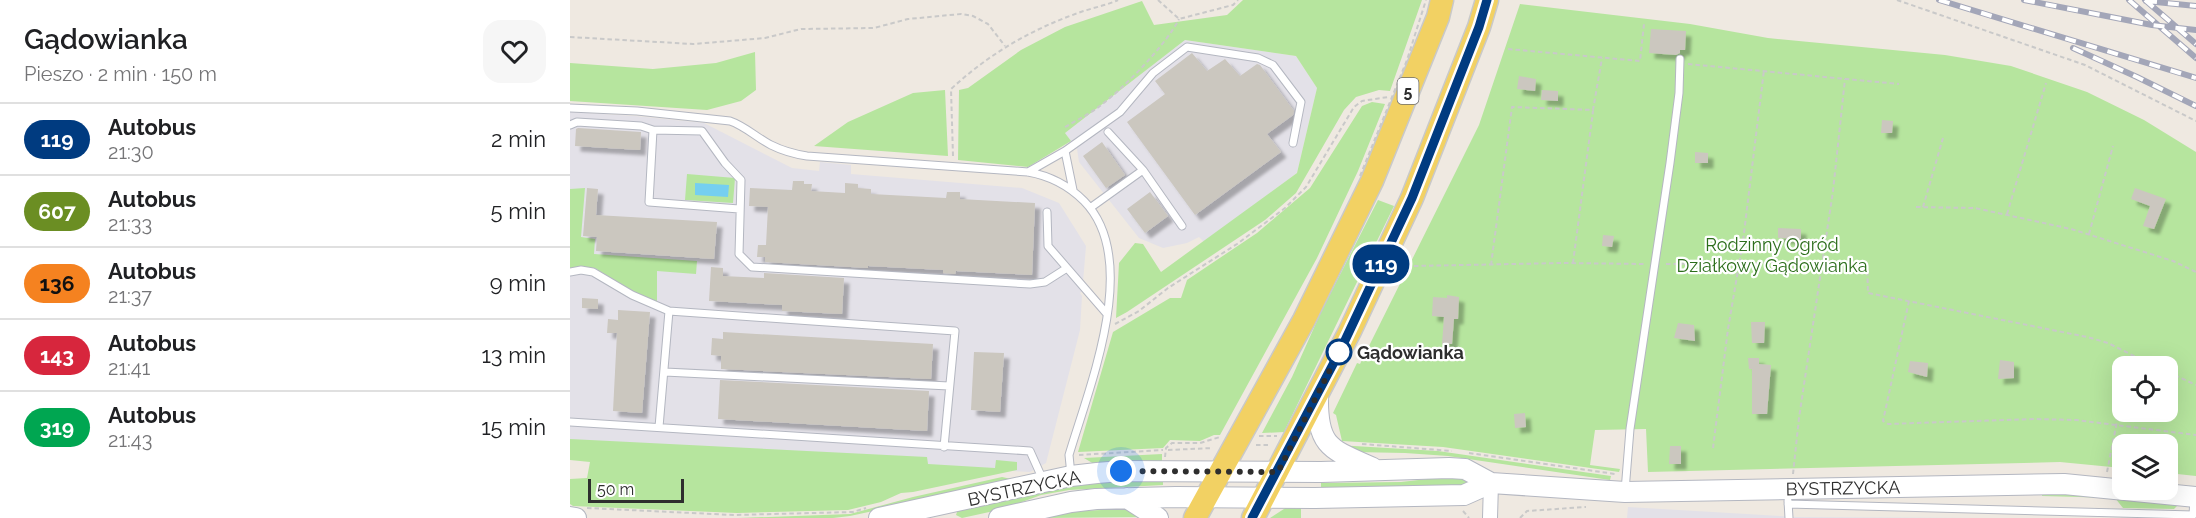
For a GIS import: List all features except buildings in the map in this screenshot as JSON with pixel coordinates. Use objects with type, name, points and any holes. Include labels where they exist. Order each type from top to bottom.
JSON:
[{"type":"main road","name":"5","points":[[1195,518],[1304,320],[1438,17],[1442,0]]},
{"type":"main road","points":[[1252,518],[1318,396],[1412,198],[1479,27],[1486,0]]},
{"type":"street","points":[[1318,396],[1317,414],[1322,436],[1335,452],[1379,470]]},
{"type":"street","name":"BYSTRZYCKA","points":[[876,512],[955,510],[1044,482],[1071,476],[1121,471],[1278,472],[1426,467],[1465,469],[1491,483],[1625,492],[1790,491],[2064,484],[2195,496]]},
{"type":"street","name":"BYSTRZYCKA","points":[[999,518],[1071,502],[1128,498],[1464,495],[1491,483]]},
{"type":"street","points":[[1490,518],[1491,483]]},
{"type":"street","points":[[1128,498],[1158,518]]},
{"type":"lane","points":[[1028,172],[1065,151],[1120,112],[1153,74],[1187,47],[1258,58],[1273,65],[1301,102],[1293,143]]},
{"type":"lane","points":[[1625,492],[1630,429],[1673,140],[1680,61]]},
{"type":"lane","points":[[570,108],[637,111],[730,121],[777,148],[807,156],[953,165],[1044,174],[1073,190],[1090,208],[1101,227],[1109,250],[1111,278],[1106,327],[1069,455],[1071,476]]},
{"type":"lane","points":[[570,125],[576,122],[587,122],[641,126],[653,130],[702,131],[725,163],[741,180],[739,254],[752,267],[1030,284],[1045,282],[1066,268]]},
{"type":"lane","points":[[653,130],[649,202],[739,209]]},
{"type":"lane","points":[[1108,132],[1143,170],[1182,226]]},
{"type":"lane","points":[[1065,151],[1073,190]]},
{"type":"lane","points":[[1090,208],[1143,170]]},
{"type":"lane","points":[[1047,212],[1048,246],[1107,314]]},
{"type":"lane","points":[[570,272],[593,272],[632,295],[669,311],[955,331],[944,447]]},
{"type":"lane","points":[[659,427],[669,311]]},
{"type":"lane","points":[[665,372],[950,386]]},
{"type":"lane","points":[[570,422],[1030,452],[1044,482]]},
{"type":"lane","points":[[1789,518],[1790,491],[2193,515],[2195,496]]},
{"type":"path","points":[[953,165],[951,89],[970,71],[1005,46],[1070,16],[1118,0]]},
{"type":"path","points":[[1158,0],[1179,19]]},
{"type":"path","points":[[1179,19],[1233,5],[1238,0]]},
{"type":"path","points":[[1366,179],[1426,0]]},
{"type":"path","points":[[1898,0],[1947,15],[2085,65],[2196,121]]},
{"type":"path","points":[[570,37],[693,44],[765,38],[801,29],[874,28],[908,19],[961,14],[973,16],[988,24],[1005,46]]},
{"type":"path","points":[[1065,127],[1085,116],[1112,96],[1161,46],[1174,30],[1179,19]]},
{"type":"path","points":[[1508,49],[1640,61],[1644,24]]},
{"type":"path","points":[[1573,263],[1602,58]]},
{"type":"path","points":[[1680,61],[1899,84]]},
{"type":"path","points":[[1713,448],[1764,70]]},
{"type":"path","points":[[1790,491],[1798,418],[1833,191],[1845,79]]},
{"type":"path","points":[[2007,214],[2046,83]]},
{"type":"path","points":[[1106,327],[1121,322],[1139,311],[1168,288],[1237,244],[1285,208],[1306,187],[1354,107],[1362,100],[1372,98],[1380,100]]},
{"type":"path","points":[[1491,264],[1512,107],[1593,110]]},
{"type":"path","points":[[1923,207],[1943,138]]},
{"type":"path","points":[[2089,234],[2113,146]]},
{"type":"path","points":[[1916,207],[1975,208],[2007,214],[2089,234],[2173,261],[2196,272]]},
{"type":"path","points":[[1414,266],[1867,262],[1868,293],[2087,337],[2108,343],[2131,356]]},
{"type":"path","points":[[1909,301],[1882,421],[1888,424],[2035,419],[2116,424],[2196,435]]},
{"type":"path","points":[[2178,377],[2196,385]]},
{"type":"path","points":[[2105,487],[2116,424]]},
{"type":"path","points":[[1258,436],[1284,435]]},
{"type":"path","points":[[1165,450],[1172,443],[1200,443],[1219,437]]},
{"type":"path","points":[[1253,446],[1280,444]]},
{"type":"path","points":[[1069,455],[1209,449],[1218,446]]},
{"type":"path","points":[[1520,518],[1527,511],[1594,506]]},
{"type":"path","points":[[577,514],[734,517],[876,512]]},
{"type":"shaded area","points":[[1185,40],[1296,56],[1317,88],[1297,173],[1204,242],[1199,237],[1187,243],[1163,248],[1139,238],[1079,162],[1077,149],[1065,133]]},
{"type":"shaded area","points":[[570,112],[704,123],[792,168],[819,171],[820,162],[851,165],[851,174],[1022,188],[1059,203],[1086,246],[1083,282],[1087,287],[1080,293],[1082,296],[1080,330],[1046,463],[1030,472],[570,447]]},
{"type":"shaded area","points":[[1628,507],[1797,517],[1985,518],[1627,518]]},
{"type":"green space","points":[[1243,0],[1422,0],[1390,91],[1379,90],[1356,97],[1344,110],[1296,193],[1265,220],[1116,318],[1119,263],[1135,243],[1143,244],[1161,272],[1297,173],[1317,88],[1296,56],[1185,40],[1065,133],[1071,141],[1028,167],[958,160],[959,90],[968,88],[1021,50],[1065,27],[1142,1],[1154,25],[1227,15]]},
{"type":"green space","name":"Rodzinny Ogród Działkowy Gądowianka","points":[[1520,4],[1690,24],[1768,38],[1945,55],[2011,66],[2087,92],[2144,120],[2196,152],[2196,476],[2178,474],[2178,434],[2112,434],[2112,467],[2060,462],[1648,472],[1646,429],[1595,430],[1590,465],[1620,469],[1619,472],[1443,447],[1342,441],[1336,415],[1333,413],[1357,363],[1360,364],[1479,125]]},
{"type":"green space","points":[[755,52],[756,90],[741,101],[707,110],[570,101],[570,63],[653,69],[716,63]]},
{"type":"green space","points":[[945,90],[948,156],[814,146],[848,122],[913,93]]},
{"type":"green space","points":[[1372,102],[1385,104],[1358,171],[1317,258],[1220,435],[1200,441],[1170,440],[1163,448],[1078,452],[1113,332],[1170,298],[1181,298],[1187,280],[1257,233],[1310,188],[1362,106]]},
{"type":"green space","points":[[687,174],[735,178],[733,203],[685,200]]},
{"type":"green space","points":[[585,188],[581,237],[595,239],[594,254],[697,261],[696,274],[657,271],[657,303],[634,294],[595,268],[570,269],[570,189]]},
{"type":"green space","points":[[1378,200],[1394,206],[1284,432],[1262,433],[1292,377],[1321,312]]},
{"type":"green space","points":[[570,439],[927,457],[928,464],[995,468],[996,460],[1017,462],[1017,470],[901,493],[881,502],[848,510],[737,513],[573,506],[570,504],[570,479],[587,478],[590,462],[570,460]]},
{"type":"green space","points":[[1337,445],[1438,451],[1611,476],[1610,480],[1448,456],[1354,452]]},
{"type":"green space","points":[[1162,454],[1162,462],[1094,464],[1084,458]]},
{"type":"green space","points":[[1462,476],[1476,485],[1321,490],[1321,483],[1401,482]]},
{"type":"green space","points":[[1002,477],[1016,480],[850,516],[738,518],[850,514]]},
{"type":"green space","points":[[1163,479],[1163,485],[1069,490],[1041,495],[1003,509],[962,518],[956,515],[958,509],[1086,482]]},
{"type":"green space","points":[[2048,490],[2112,496],[2112,498],[2042,496]]},
{"type":"green space","points":[[2117,500],[2155,500],[2176,502],[2178,505],[2174,509],[2123,508]]},
{"type":"green space","points":[[1301,506],[1301,518],[1270,518],[1287,507]]},
{"type":"green space","points":[[1126,509],[1148,517],[1038,518],[1077,511]]},
{"type":"water","points":[[695,183],[729,185],[728,197],[695,195]]},
{"type":"railway","points":[[1939,0],[2196,78]]},
{"type":"railway","points":[[2024,0],[2152,25],[2196,30]]},
{"type":"railway","points":[[2129,0],[2196,58]]},
{"type":"railway","points":[[2145,0],[2196,44]]},
{"type":"railway","points":[[2146,1],[2196,6]]},
{"type":"railway","points":[[2073,48],[2196,106]]},
{"type":"bus line","name":"119","points":[[1252,518],[1318,396],[1412,198],[1479,27],[1487,0]]},
{"type":"place","name":"Gądowianka","points":[[1339,352]]},
{"type":"route","points":[[1121,471],[1278,472],[1339,352]]}]
